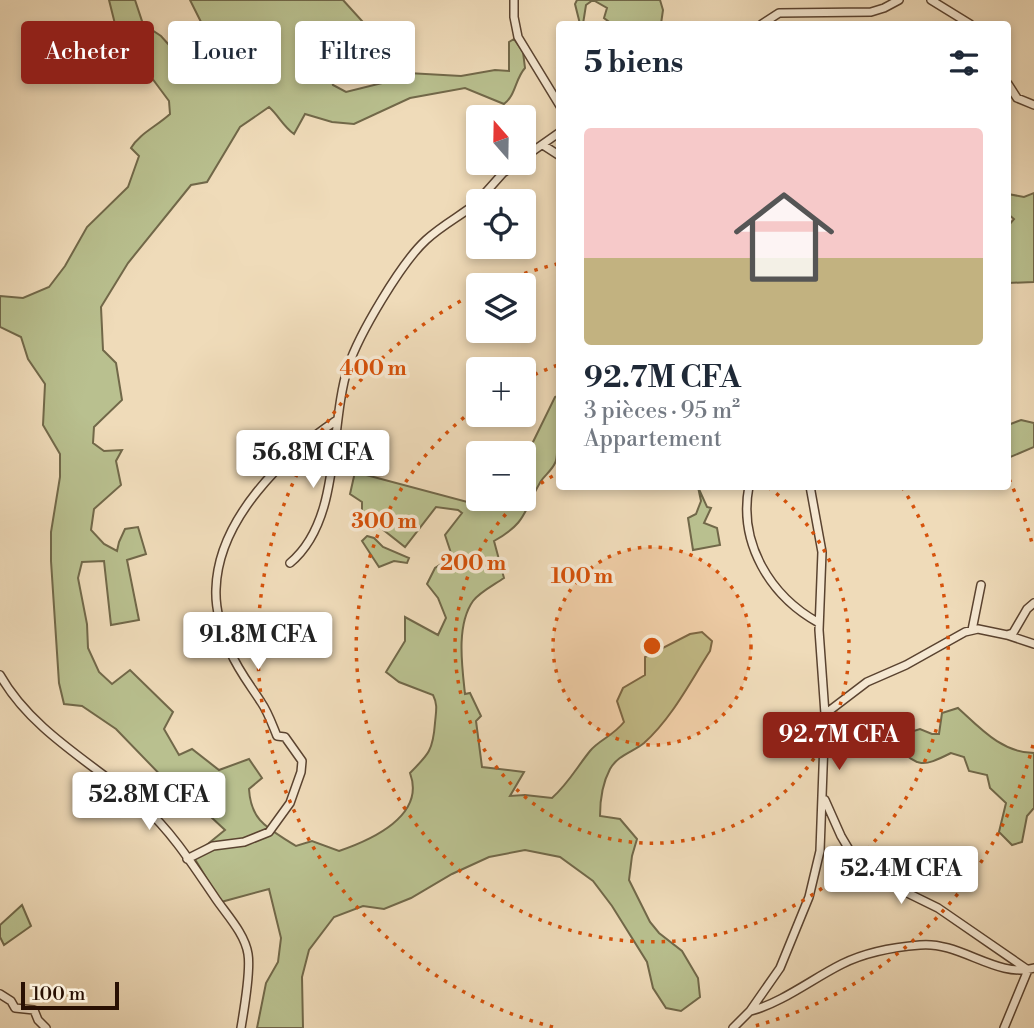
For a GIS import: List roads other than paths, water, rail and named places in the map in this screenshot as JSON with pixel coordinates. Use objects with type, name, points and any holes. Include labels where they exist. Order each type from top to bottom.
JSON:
[{"type":"street","points":[[514,0],[518,37],[556,99]]},
{"type":"street","points":[[765,21],[779,13],[871,12],[899,0]]},
{"type":"street","points":[[931,0],[965,21]]},
{"type":"street","points":[[1011,89],[1017,98],[1034,105]]},
{"type":"street","points":[[536,150],[556,135]]},
{"type":"street","points":[[543,145],[556,153]]},
{"type":"street","points":[[489,189],[501,175]]},
{"type":"street","points":[[290,564],[307,545],[322,508],[331,476],[337,420],[354,351],[392,285],[424,242],[466,210]]},
{"type":"street","points":[[187,859],[213,846],[244,842],[269,832],[290,803],[298,782],[302,761],[285,737],[277,736],[265,708],[238,668],[230,650],[216,605],[217,574],[229,536],[264,484],[296,451],[337,420]]},
{"type":"street","points":[[749,490],[746,515],[751,545],[757,559],[785,598],[819,622]]},
{"type":"street","points":[[733,1028],[750,1011],[780,968],[809,897],[820,852],[825,714],[819,622],[822,552],[811,490]]},
{"type":"street","points":[[972,630],[981,585]]},
{"type":"street","points":[[1007,635],[1013,633],[1034,603]]},
{"type":"street","points":[[825,714],[867,682],[972,630],[1007,635],[1034,644]]},
{"type":"street","points":[[0,675],[18,702],[33,718],[146,809],[162,825],[231,920],[249,956],[242,1028]]},
{"type":"street","points":[[824,798],[857,863],[881,880],[938,908],[1031,969]]},
{"type":"street","points":[[750,1011],[767,1007],[853,959],[917,945],[948,947],[1010,970],[1031,969]]},
{"type":"street","points":[[1004,1028],[1031,969]]},
{"type":"street","points":[[0,994],[11,1001],[15,1008],[34,1010],[38,1020],[46,1028]]}]
